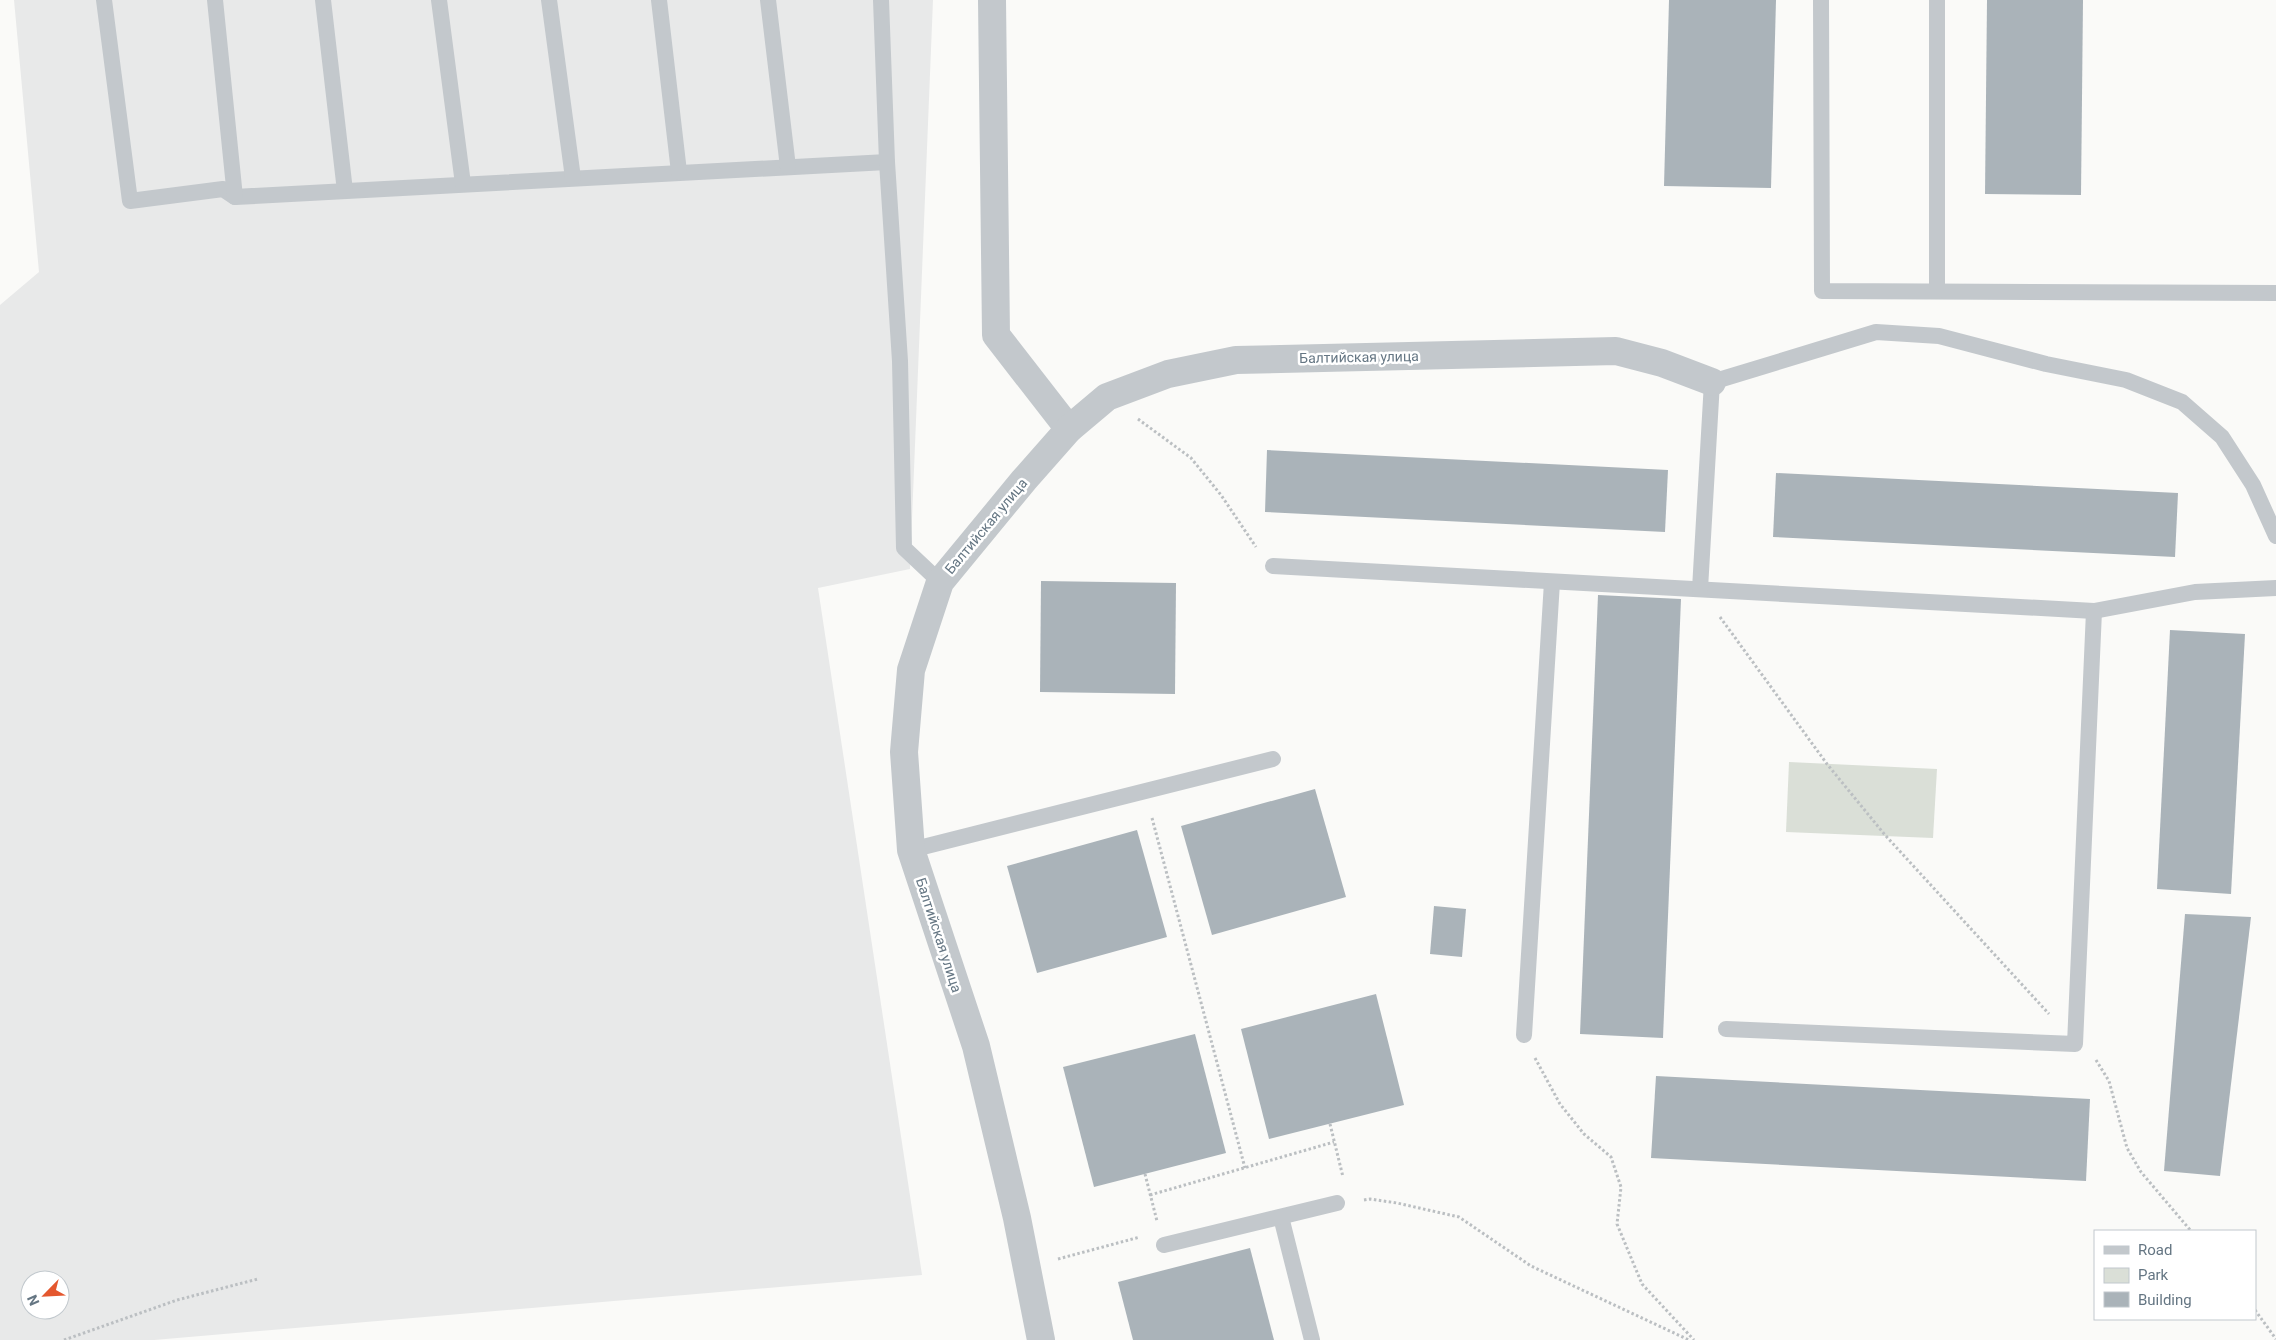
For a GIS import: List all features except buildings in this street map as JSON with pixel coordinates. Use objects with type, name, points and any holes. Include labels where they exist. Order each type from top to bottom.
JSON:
[{"type":"street","points":[[992,0],[996,335],[1069,429]]},
{"type":"street","name":"Балтийская улица","points":[[1041,1340],[1017,1218],[976,1046],[911,850],[904,752],[911,670],[940,582],[1024,480],[1069,429],[1107,397],[1168,374],[1236,360],[1616,351],[1662,363],[1712,382]]},
{"type":"lane","points":[[104,0],[130,201],[223,189],[235,197],[887,162]]},
{"type":"lane","points":[[216,0],[235,197]]},
{"type":"lane","points":[[323,0],[345,191]]},
{"type":"lane","points":[[439,0],[463,184]]},
{"type":"lane","points":[[548,0],[573,178]]},
{"type":"lane","points":[[659,0],[679,172]]},
{"type":"lane","points":[[768,0],[788,167]]},
{"type":"lane","points":[[880,0],[887,162],[900,361],[904,548],[940,582]]},
{"type":"lane","points":[[1821,0],[1822,291],[2276,293]]},
{"type":"lane","points":[[1936,0],[1938,291]]},
{"type":"lane","points":[[1700,589],[1712,382],[1876,332],[1939,336],[2046,364],[2126,380],[2182,402],[2222,437],[2253,486],[2276,536]]},
{"type":"lane","points":[[1273,566],[2094,611],[2196,592],[2276,588]]},
{"type":"lane","points":[[1524,1035],[1552,582]]},
{"type":"lane","points":[[1726,1029],[2075,1044],[2094,611]]},
{"type":"lane","points":[[911,850],[1273,759]]},
{"type":"lane","points":[[1162,1239],[1281,1218],[1343,1203]]},
{"type":"lane","points":[[1281,1218],[1312,1340]]},
{"type":"path","points":[[1107,397],[1190,458],[1221,495],[1247,537],[1273,566]]},
{"type":"path","points":[[1700,589],[1804,733],[1868,814],[2075,1044],[2096,1059],[2109,1081],[2127,1148],[2141,1172],[2190,1230]]},
{"type":"path","points":[[1145,791],[1245,1168]]},
{"type":"path","points":[[1524,1035],[1560,1104],[1584,1134],[1610,1158],[1621,1187],[1617,1224],[1642,1284],[1694,1340]]},
{"type":"path","points":[[1330,1124],[1343,1203],[1370,1198],[1459,1217],[1531,1266],[1689,1340]]},
{"type":"path","points":[[1150,1195],[1334,1142]]},
{"type":"path","points":[[1057,1259],[1162,1239],[1145,1174]]},
{"type":"path","points":[[64,1340],[177,1300],[258,1279]]},
{"type":"path","points":[[2256,1311],[2276,1339]]},
{"type":"shaded area","points":[[14,0],[933,0],[910,569],[818,588],[922,1275],[154,1340],[0,1340],[0,305],[39,272]]},
{"type":"green space","points":[[1789,762],[1937,769],[1933,838],[1786,832]]}]
